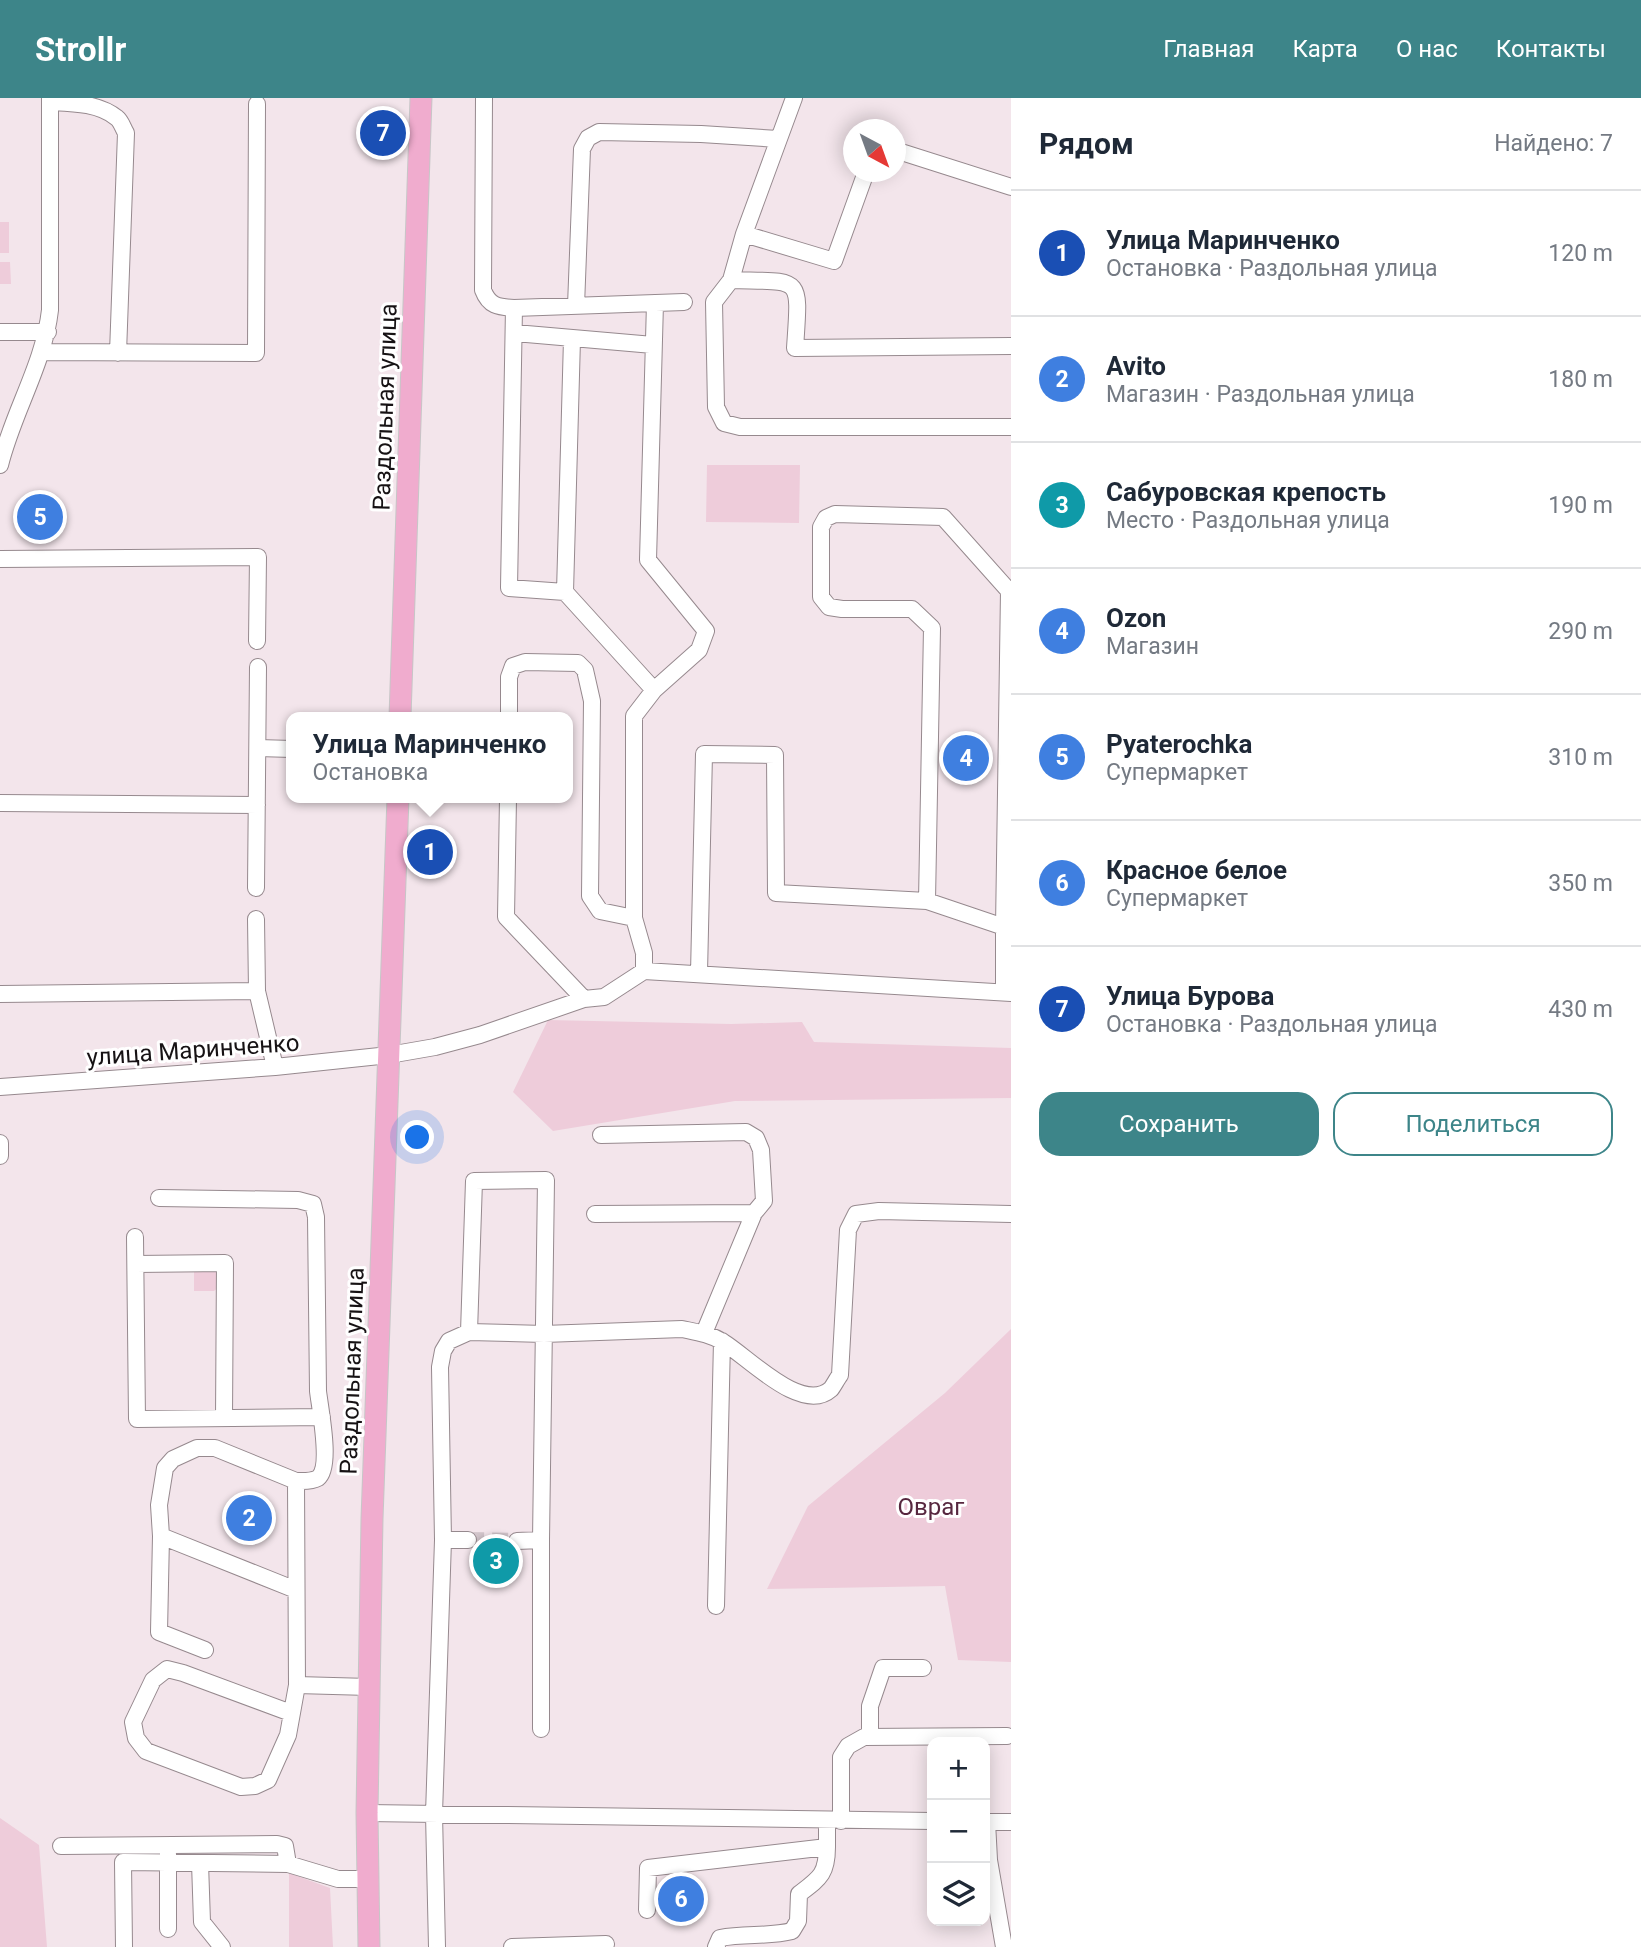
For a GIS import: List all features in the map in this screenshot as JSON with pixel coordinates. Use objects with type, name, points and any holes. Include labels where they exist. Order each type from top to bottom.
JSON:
[{"type":"main road","name":"Раздольная улица","points":[[400,712],[421,98]]},
{"type":"main road","name":"Раздольная улица","points":[[369,1947],[367,1813],[372,1519],[398,803]]},
{"type":"street","points":[[484,98],[483,290],[487,300],[496,307],[514,308],[684,302]]},
{"type":"street","points":[[794,98],[744,234],[731,280],[714,302],[716,407],[724,423],[740,427],[1011,427]]},
{"type":"street","points":[[0,465],[17,410],[48,332],[50,100],[82,103],[119,118],[126,133],[118,353]]},
{"type":"street","points":[[42,352],[256,353],[257,104]]},
{"type":"street","points":[[576,306],[582,149],[588,138],[599,132],[778,139]]},
{"type":"street","points":[[906,154],[1011,187]]},
{"type":"street","points":[[744,234],[834,261],[862,182]]},
{"type":"street","points":[[731,280],[786,282],[795,288],[798,296],[795,348],[1011,346]]},
{"type":"street","points":[[655,303],[648,560],[706,631],[699,650],[654,690],[634,716],[634,918],[644,953],[644,971],[1008,992],[1009,591],[943,517],[835,514],[826,518],[821,527],[821,597],[829,607],[842,610],[912,608],[932,628],[927,901]]},
{"type":"street","points":[[514,308],[509,588],[565,592],[654,690]]},
{"type":"street","points":[[0,332],[48,332]]},
{"type":"street","points":[[515,333],[653,345]]},
{"type":"street","points":[[565,592],[572,339]]},
{"type":"street","points":[[0,559],[258,557],[257,640]]},
{"type":"street","points":[[509,712],[509,677],[513,666],[525,662],[579,663],[585,670],[592,701],[590,896],[600,911],[634,918]]},
{"type":"street","points":[[256,888],[258,667]]},
{"type":"street","points":[[258,748],[286,749]]},
{"type":"street","points":[[699,973],[704,754],[775,755],[776,893],[927,901],[1007,927]]},
{"type":"street","points":[[0,803],[257,805]]},
{"type":"street","points":[[508,803],[506,917],[584,999]]},
{"type":"street","points":[[256,919],[257,992],[275,1067]]},
{"type":"street","name":"улица Маринченко","points":[[0,1087],[275,1067],[389,1055],[435,1047],[480,1035],[584,999],[604,997],[644,971]]},
{"type":"street","points":[[0,994],[257,992]]},
{"type":"street","points":[[601,1135],[746,1132],[756,1138],[761,1150],[764,1201],[754,1213],[704,1333]]},
{"type":"street","points":[[0,1143],[0,1156]]},
{"type":"street","points":[[469,1332],[474,1181],[546,1180],[541,1729]]},
{"type":"street","points":[[159,1198],[299,1200],[313,1204],[316,1217],[317,1391],[322,1417],[325,1468],[320,1477],[312,1481],[296,1481],[215,1448],[197,1448],[173,1458],[165,1468],[159,1505],[159,1632],[205,1650]]},
{"type":"street","points":[[437,1947],[434,1814],[443,1540],[440,1367],[443,1351],[449,1341],[469,1332],[544,1334],[681,1329],[722,1340],[791,1391],[814,1396],[830,1389],[840,1375],[848,1230],[856,1214],[879,1210],[1011,1214]]},
{"type":"street","points":[[595,1214],[754,1213]]},
{"type":"street","points":[[135,1237],[137,1419],[322,1417]]},
{"type":"street","points":[[136,1264],[225,1263],[224,1418]]},
{"type":"street","points":[[716,1606],[722,1340]]},
{"type":"street","points":[[291,1713],[167,1669],[153,1680],[133,1721],[136,1738],[146,1751],[241,1787],[255,1786],[268,1780],[288,1735],[297,1685],[296,1481]]},
{"type":"street","points":[[161,1536],[296,1590]]},
{"type":"street","points":[[443,1540],[468,1540]]},
{"type":"street","points":[[517,1541],[541,1540]]},
{"type":"street","points":[[870,1737],[870,1706],[883,1668],[923,1668]]},
{"type":"street","points":[[297,1685],[369,1687]]},
{"type":"street","points":[[716,1947],[720,1938],[792,1931],[798,1921],[799,1894],[823,1873],[827,1864],[827,1847],[834,1820],[841,1757],[848,1746],[864,1737],[1007,1736]]},
{"type":"street","points":[[367,1813],[927,1821]]},
{"type":"street","points":[[990,1822],[1011,1822]]},
{"type":"street","points":[[61,1846],[276,1844],[285,1846],[288,1864]]},
{"type":"street","points":[[168,1845],[168,1929]]},
{"type":"street","points":[[105,1846],[123,1862],[288,1864],[338,1880],[368,1879]]},
{"type":"street","points":[[648,1910],[648,1868],[827,1847]]},
{"type":"street","points":[[123,1862],[124,1947]]},
{"type":"street","points":[[200,1863],[202,1922],[222,1947]]},
{"type":"street","points":[[990,1863],[1005,1914],[1004,1947]]},
{"type":"street","points":[[512,1947],[606,1944]]},
{"type":"green space","points":[[0,222],[9,222],[9,253],[0,253]]},
{"type":"green space","points":[[0,262],[10,262],[11,284],[0,284]]},
{"type":"green space","points":[[707,465],[800,465],[799,523],[706,522]]},
{"type":"green space","points":[[548,1020],[731,1024],[802,1022],[814,1042],[1011,1048],[1011,1098],[735,1101],[553,1131],[513,1092]]},
{"type":"green space","points":[[194,1269],[214,1269],[219,1273],[219,1287],[214,1291],[194,1291]]},
{"type":"green space","name":"Овраг","points":[[1011,1329],[1011,1662],[958,1660],[945,1586],[767,1589],[808,1506],[945,1393]]},
{"type":"green space","points":[[0,1818],[39,1845],[47,1947],[0,1947]]},
{"type":"green space","points":[[289,1873],[330,1888],[333,1947],[289,1947]]},
{"type":"tunnel","points":[[468,1540],[517,1541]]},
{"type":"place","name":"Улица Бурова","points":[[383,133]]},
{"type":"place","name":"Pyaterochka","points":[[40,517]]},
{"type":"place","name":"Ozon","points":[[966,758]]},
{"type":"place","name":"Улица Маринченко","points":[[430,852]]},
{"type":"place","name":"Avito","points":[[249,1518]]},
{"type":"place","name":"Сабуровская крепость","points":[[496,1561]]},
{"type":"place","name":"Красное белое","points":[[681,1899]]}]
